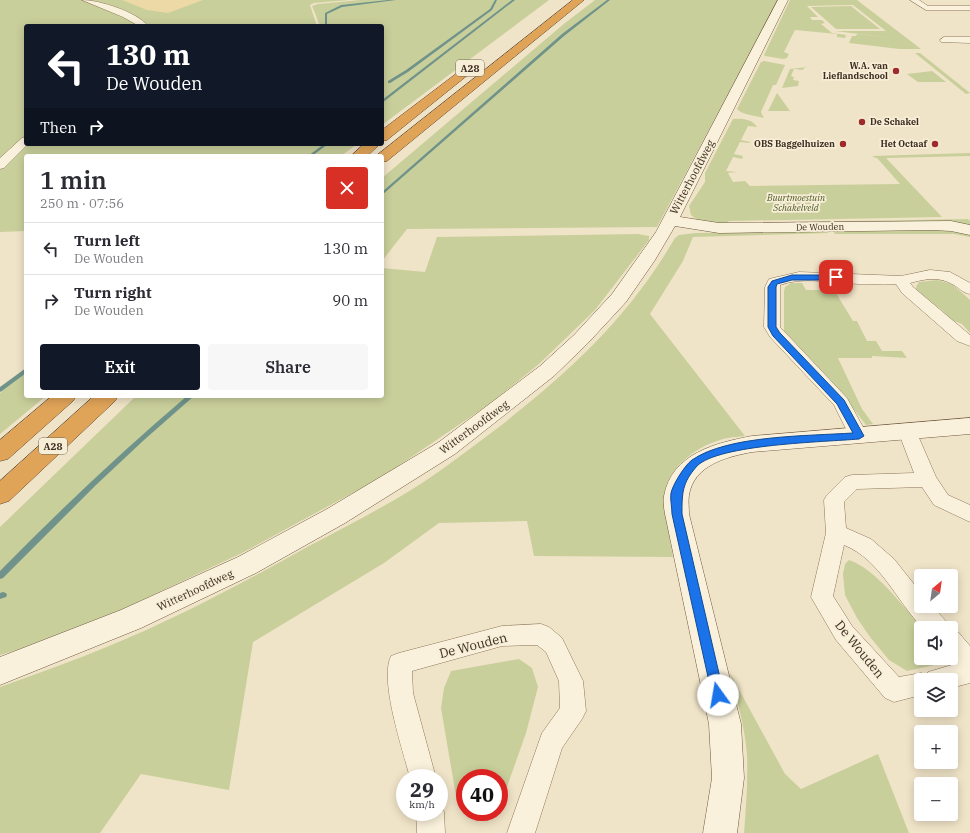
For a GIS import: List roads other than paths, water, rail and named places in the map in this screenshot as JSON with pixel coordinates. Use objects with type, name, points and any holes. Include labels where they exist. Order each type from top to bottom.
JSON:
[{"type":"highway","name":"A28","points":[[384,156],[579,0]]},
{"type":"highway","name":"A28","points":[[384,135],[475,64]]},
{"type":"highway","points":[[360,154],[370,146]]},
{"type":"highway","name":"A28","points":[[0,453],[63,398]]},
{"type":"highway","name":"A28","points":[[0,495],[105,398]]},
{"type":"street","points":[[86,0],[132,18],[142,24]]},
{"type":"street","name":"Witterhoofdweg","points":[[0,671],[131,619],[247,565],[336,516],[446,448],[547,371],[581,339],[609,309],[646,260],[669,220],[783,0]]},
{"type":"street","points":[[914,0],[926,8],[970,8]]},
{"type":"street","points":[[936,0],[945,6],[955,8],[970,16]]},
{"type":"street","points":[[944,40],[970,40]]},
{"type":"street","points":[[0,165],[24,142]]},
{"type":"street","name":"De Wouden","points":[[669,220],[719,228],[932,225],[951,226],[970,230]]},
{"type":"street","points":[[859,436],[841,402],[776,334],[772,327],[772,287],[774,282],[792,278],[836,277],[845,279],[901,280],[930,274],[945,275],[958,281],[970,290]]},
{"type":"street","points":[[901,280],[907,290],[963,338],[970,341]]},
{"type":"street","points":[[720,833],[728,778],[725,724],[677,514],[676,493],[683,478],[695,463],[722,450],[752,444],[970,426]]},
{"type":"street","points":[[907,431],[927,480],[942,500],[970,514]]},
{"type":"street","name":"De Wouden","points":[[914,686],[894,690],[844,633],[822,597],[836,533],[834,500],[852,482],[927,480]]},
{"type":"street","points":[[836,533],[865,545],[883,560],[930,621]]},
{"type":"street","name":"De Wouden","points":[[421,769],[401,694],[399,664],[502,636],[541,634],[554,645],[571,682],[573,711],[551,742],[521,833]]},
{"type":"street","points":[[958,649],[970,665]]},
{"type":"street","points":[[958,675],[970,672]]},
{"type":"street","points":[[430,821],[431,833]]},
{"type":"waterway","points":[[326,24],[326,14],[341,6],[395,0]]},
{"type":"waterway","points":[[389,82],[407,71],[491,9],[496,0]]},
{"type":"waterway","points":[[384,100],[514,0]]},
{"type":"waterway","points":[[384,192],[563,35],[609,0]]},
{"type":"waterway","points":[[313,154],[323,146]]},
{"type":"waterway","points":[[0,390],[24,372]]},
{"type":"waterway","points":[[0,576],[93,483],[189,398]]},
{"type":"place","name":"W.A. van Lieflandschool","points":[[896,71]]},
{"type":"place","name":"De Schakel","points":[[862,122]]},
{"type":"place","name":"OBS Baggelhuizen","points":[[843,144]]},
{"type":"place","name":"Het Octaaf","points":[[935,144]]},
{"type":"park label","name":"Buurtmoestuin Schakelveld","points":[[796,204]]}]
